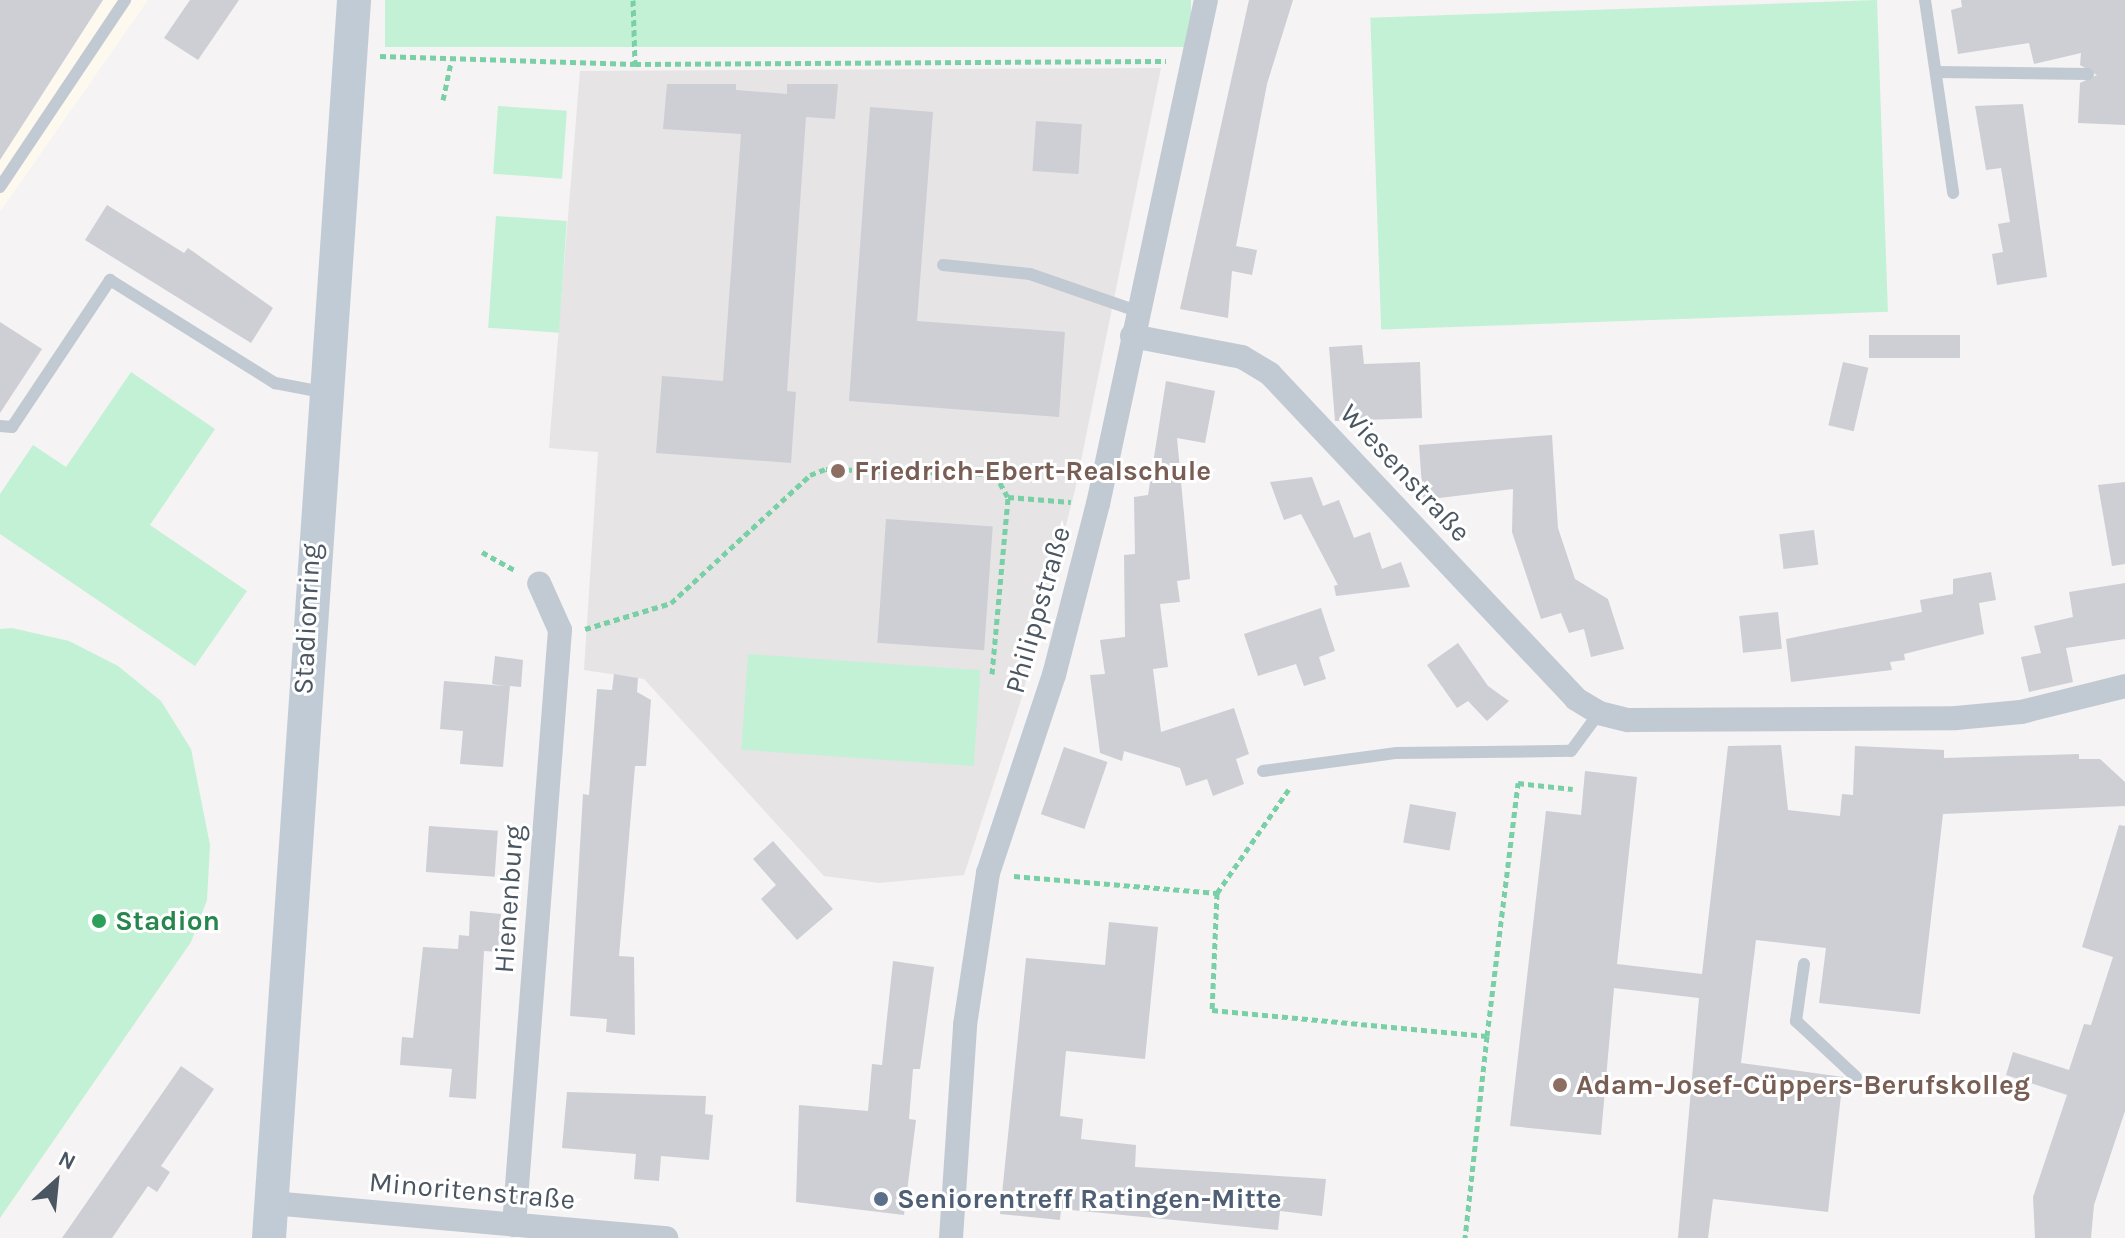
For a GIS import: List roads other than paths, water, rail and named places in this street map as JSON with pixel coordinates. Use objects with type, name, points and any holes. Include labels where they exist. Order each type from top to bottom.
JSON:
[{"type":"main road","name":"Stadionring","points":[[269,1238],[322,392],[347,54],[354,0]]},
{"type":"street","name":"Philippstraße","points":[[951,1238],[965,1025],[988,873],[1054,675],[1098,504],[1206,0]]},
{"type":"street","name":"Wiesenstraße","points":[[1132,336],[1242,357],[1270,374],[1576,699],[1599,713],[1628,720],[1956,718],[2021,712],[2125,686]]},
{"type":"street","name":"Hienenburg","points":[[514,1225],[560,630],[539,583]]},
{"type":"street","name":"Minoritenstraße","points":[[272,1203],[666,1238]]},
{"type":"lane","points":[[0,187],[125,0]]},
{"type":"lane","points":[[1925,0],[1953,193]]},
{"type":"lane","points":[[1936,72],[2088,74]]},
{"type":"lane","points":[[943,265],[1030,274],[1137,311]]},
{"type":"lane","points":[[0,426],[12,427],[110,280],[275,383],[322,392]]},
{"type":"lane","points":[[1263,771],[1397,753],[1571,751],[1599,713]]},
{"type":"lane","points":[[1804,964],[1796,1021],[1856,1077]]},
{"type":"place","name":"Friedrich-Ebert-Realschule","points":[[838,471]]},
{"type":"place","name":"Stadion","points":[[99,921]]},
{"type":"place","name":"Adam-Josef-Cüppers-Berufskolleg","points":[[1560,1085]]},
{"type":"place","name":"Seniorentreff Ratingen-Mitte","points":[[881,1199]]}]
